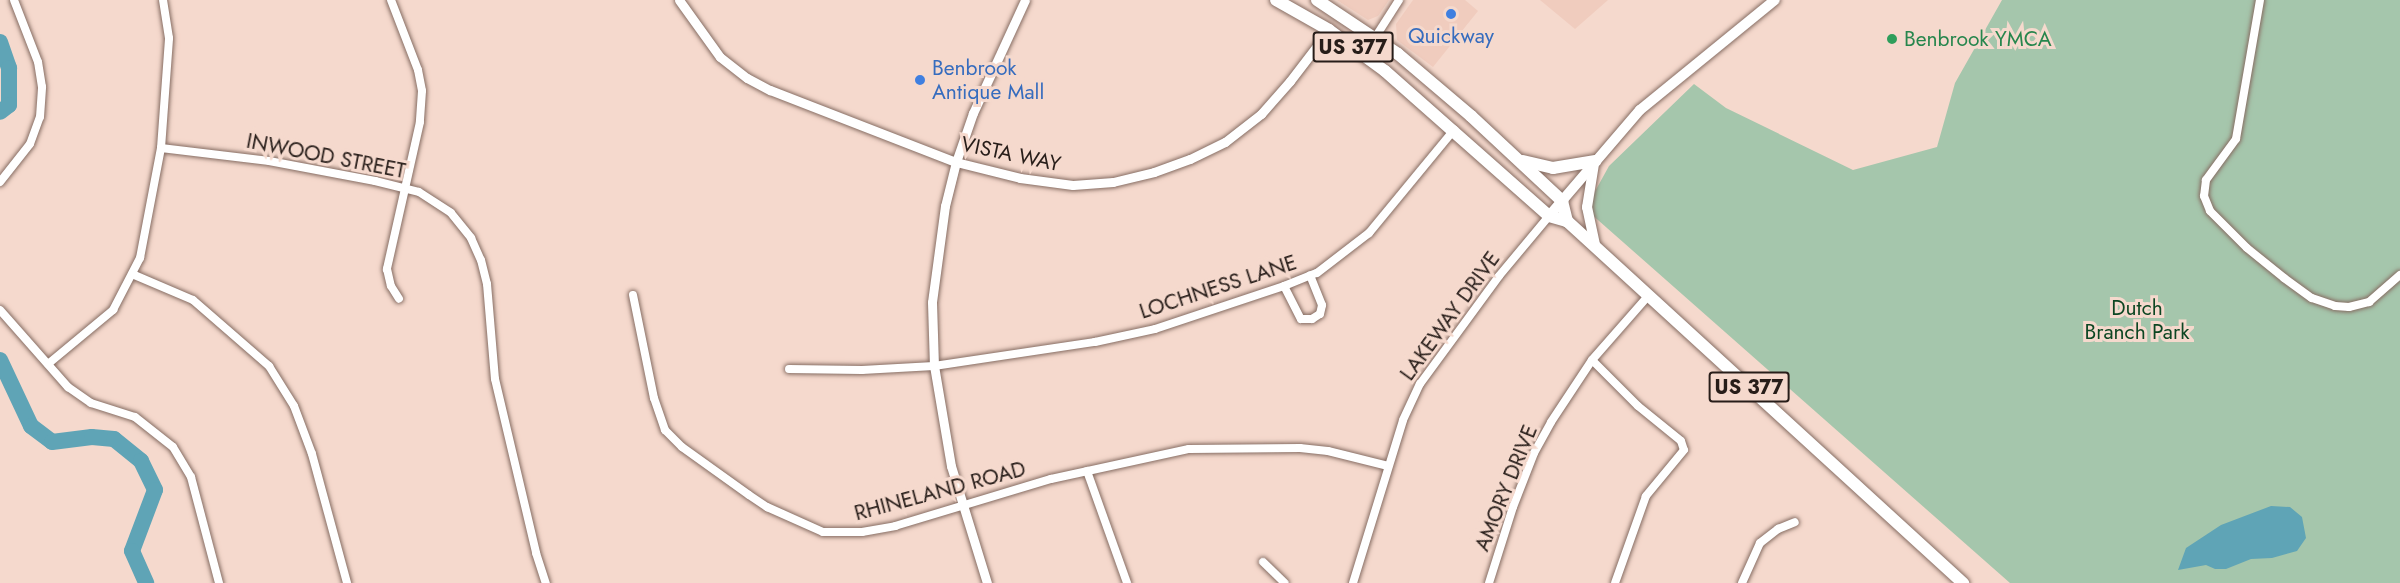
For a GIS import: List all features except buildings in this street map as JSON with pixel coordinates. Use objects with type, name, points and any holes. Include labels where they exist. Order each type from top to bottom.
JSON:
[{"type":"highway","name":"US 377","points":[[1276,0],[1329,30],[1364,55],[1454,130],[1550,216],[1567,221],[1963,583]]},
{"type":"highway","name":"US 377","points":[[1317,0],[1413,66],[1562,201]]},
{"type":"highway","points":[[1520,161],[1553,168],[1595,161]]},
{"type":"highway","points":[[1562,201],[1567,221]]},
{"type":"main road","points":[[1550,216],[1640,110],[1775,0]]},
{"type":"main road","points":[[1595,161],[1587,207],[1595,246]]},
{"type":"street","points":[[0,182],[30,144],[40,117],[42,87],[38,62],[14,0]]},
{"type":"street","points":[[48,364],[113,310],[140,258],[161,148],[169,38],[163,0]]},
{"type":"street","points":[[391,0],[412,51],[422,91],[420,122],[387,269],[391,286],[399,300]]},
{"type":"street","name":"VISTA WAY","points":[[679,0],[720,57],[747,78],[770,90],[956,162],[1020,178],[1090,185],[1154,172],[1190,159],[1225,142],[1262,114],[1329,30]]},
{"type":"street","points":[[987,583],[951,466],[934,366],[932,329],[935,266],[945,206],[956,162],[973,113],[1025,0]]},
{"type":"street","points":[[1364,55],[1400,0]]},
{"type":"street","points":[[2260,0],[2236,139],[2206,180],[2205,196],[2210,211],[2247,248],[2284,278],[2312,298],[2335,306],[2349,307],[2369,302],[2400,274]]},
{"type":"street","name":"LOCHNESS LANE","points":[[789,369],[862,370],[934,366],[1095,342],[1155,329],[1284,286],[1310,275],[1369,233],[1454,130]]},
{"type":"street","name":"INWOOD STREET","points":[[161,148],[268,161],[405,188],[419,192],[451,213],[471,238],[481,260],[487,284],[495,379],[546,583]]},
{"type":"street","name":"LAKEWAY DRIVE","points":[[1353,583],[1403,420],[1420,384],[1499,276],[1550,216]]},
{"type":"street","points":[[132,274],[194,300],[269,366],[294,406],[312,454],[347,583]]},
{"type":"street","points":[[1284,286],[1301,319],[1312,319],[1320,314],[1323,305],[1310,275]]},
{"type":"street","name":"RHINELAND ROAD","points":[[633,295],[654,398],[665,430],[682,447],[767,507],[809,527],[840,534],[895,526],[1087,471],[1189,449],[1328,451],[1388,466]]},
{"type":"street","name":"AMORY DRIVE","points":[[1489,583],[1513,507],[1534,453],[1592,360],[1649,295]]},
{"type":"street","points":[[0,310],[68,387],[91,403],[135,417],[173,447],[191,477],[219,583]]},
{"type":"street","points":[[1592,360],[1638,406],[1681,441],[1684,450],[1646,496],[1615,583]]},
{"type":"street","points":[[1087,471],[1127,583]]},
{"type":"street","points":[[1742,583],[1760,543],[1778,529],[1795,522]]},
{"type":"street","points":[[1263,562],[1285,583]]},
{"type":"shaded area","points":[[1337,0],[1389,0],[1378,16],[1368,20]]},
{"type":"shaded area","points":[[1413,0],[1465,0],[1478,11],[1433,67],[1397,40],[1396,24]]},
{"type":"shaded area","points":[[1540,0],[1608,0],[1575,29]]},
{"type":"green space","name":"Dutch Branch Park","points":[[2002,0],[2400,0],[2400,583],[2010,583],[1590,213],[1593,195],[1609,166],[1694,84],[1726,108],[1853,170],[1937,147],[1955,83]]},
{"type":"water","points":[[2271,506],[2290,507],[2302,517],[2306,538],[2297,551],[2272,558],[2251,559],[2226,569],[2215,569],[2206,565],[2178,570],[2186,548],[2221,525]]},
{"type":"waterway","points":[[0,42],[9,68],[9,105],[0,112]]},
{"type":"waterway","points":[[0,360],[31,426],[52,442],[92,437],[114,439],[141,461],[155,490],[132,551],[146,583]]},
{"type":"place","name":"Quickway","points":[[1451,14]]},
{"type":"place","name":"Benbrook YMCA","points":[[1892,39]]},
{"type":"place","name":"Benbrook Antique Mall","points":[[920,80]]}]
